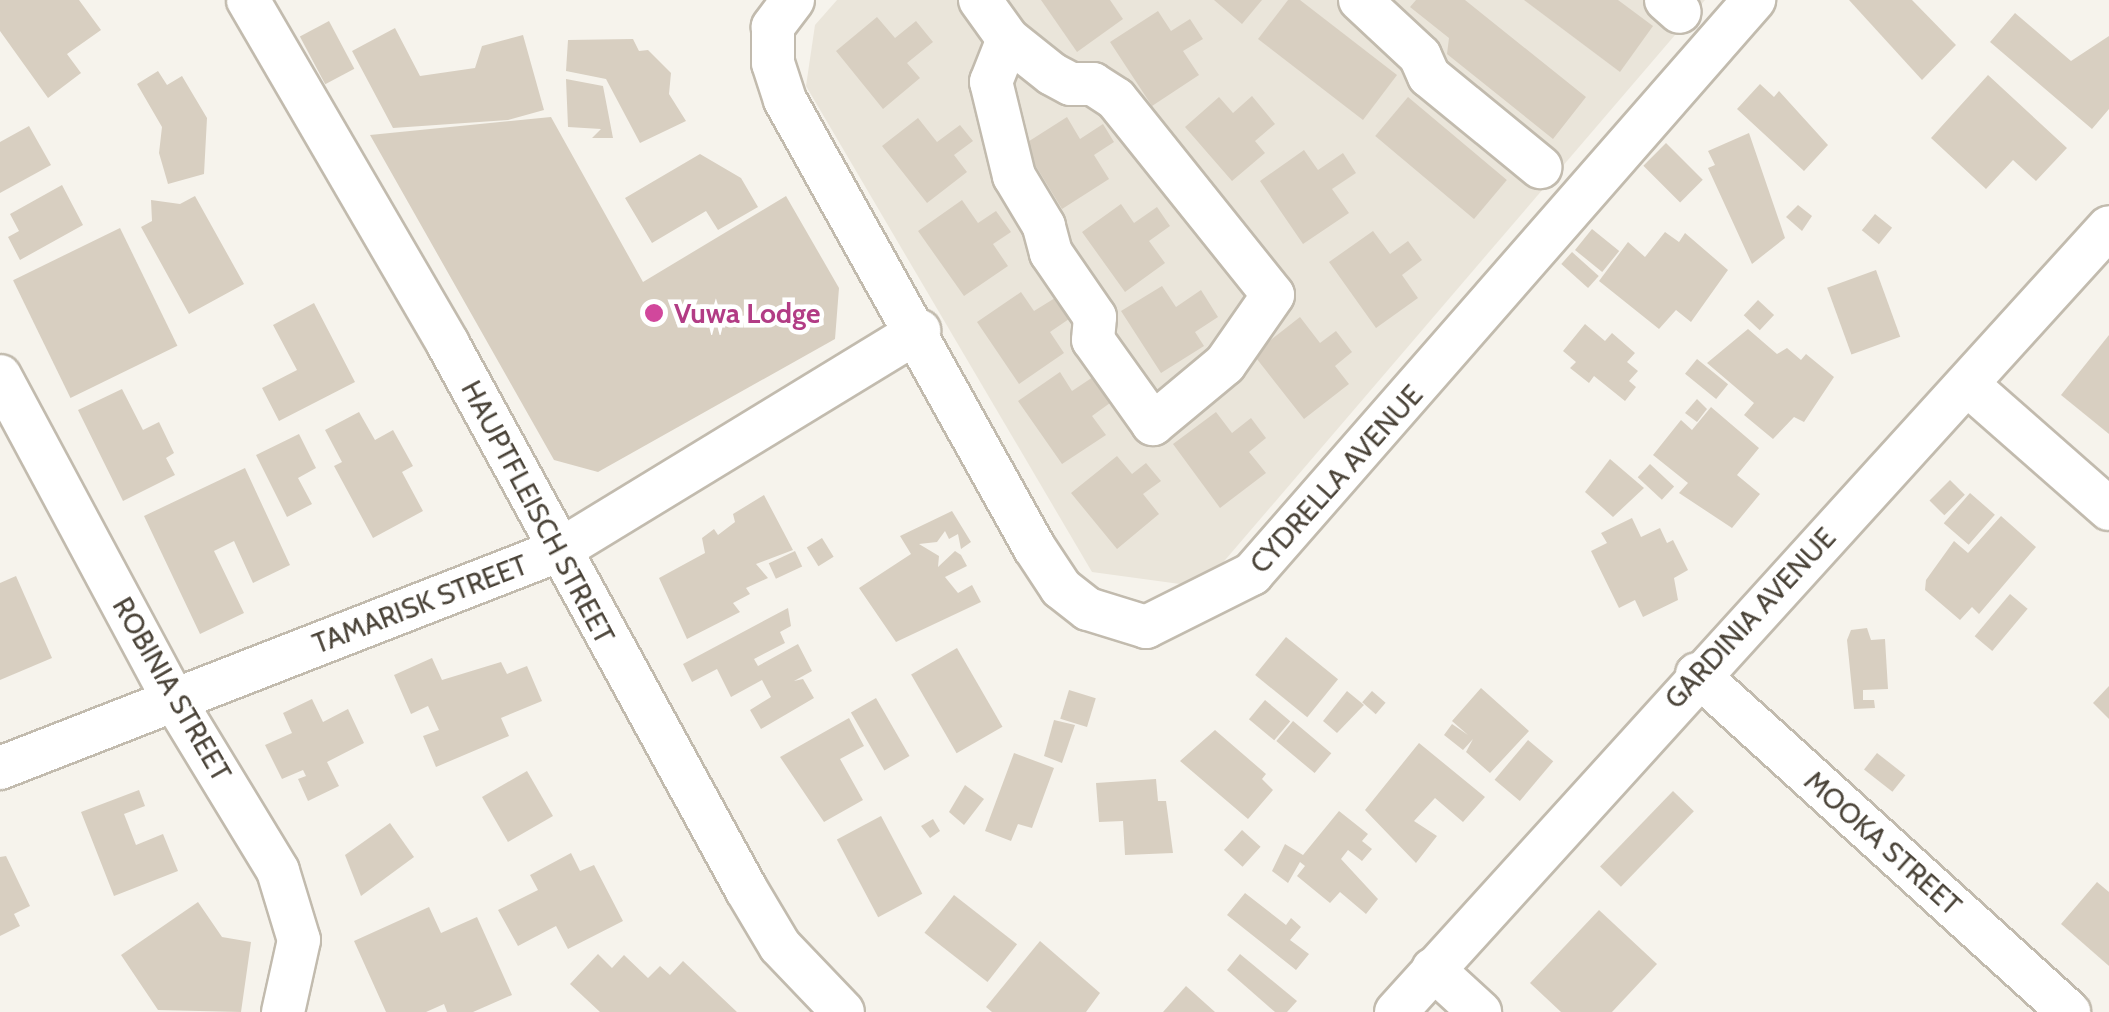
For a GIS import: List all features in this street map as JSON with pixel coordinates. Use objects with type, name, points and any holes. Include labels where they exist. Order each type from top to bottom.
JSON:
[{"type":"street","name":"HAUPTFLEISCH STREET","points":[[248,0],[780,946],[843,1012]]},
{"type":"street","name":"CYDRELLA AVENUE","points":[[793,0],[772,27],[774,63],[785,100],[1061,588],[1088,610],[1146,627],[1171,620],[1264,561],[1754,0]]},
{"type":"street","points":[[980,0],[1008,40],[1052,74],[1071,84],[1093,84],[1116,99],[1273,294],[1224,364],[1153,424],[1093,340],[1095,318],[1050,253],[1044,226],[1014,176],[991,82],[1008,40]]},
{"type":"street","points":[[1360,0],[1420,56],[1429,76],[1540,166]]},
{"type":"street","name":"GARDINIA AVENUE","points":[[1396,1012],[1697,674],[1968,385],[2109,227]]},
{"type":"street","name":"TAMARISK STREET","points":[[0,768],[560,550],[918,331]]},
{"type":"street","name":"ROBINIA STREET","points":[[0,376],[173,698],[283,886],[299,940],[283,1012]]},
{"type":"street","points":[[1968,385],[2109,509]]},
{"type":"street","name":"MOOKA STREET","points":[[1697,674],[2069,1012]]},
{"type":"street","points":[[1433,969],[1480,1012]]},
{"type":"shaded area","points":[[837,0],[1705,0],[1202,587],[1092,572],[806,86],[815,25]]},
{"type":"building","points":[[0,0],[79,0],[101,30],[67,54],[81,73],[48,98],[0,31]]},
{"type":"building","points":[[1041,0],[1110,0],[1123,19],[1077,52]]},
{"type":"building","points":[[1214,0],[1262,0],[1242,24]]},
{"type":"building","points":[[1288,0],[1300,0],[1397,75],[1363,120],[1258,39]]},
{"type":"building","points":[[1416,0],[1465,0],[1586,97],[1553,139],[1447,54],[1449,38],[1410,7]]},
{"type":"building","points":[[1524,0],[1618,0],[1653,26],[1620,72]]},
{"type":"building","points":[[1849,0],[1912,0],[1956,45],[1922,80]]},
{"type":"building","points":[[1158,11],[1171,31],[1190,19],[1203,39],[1183,51],[1199,75],[1152,106],[1110,42]]},
{"type":"building","points":[[2015,13],[2071,61],[2109,36],[2109,109],[2092,129],[1990,42]]},
{"type":"building","points":[[877,17],[895,38],[916,21],[933,42],[907,63],[920,78],[883,109],[836,51]]},
{"type":"building","points":[[329,21],[354,69],[325,84],[300,36]]},
{"type":"building","points":[[395,28],[420,76],[475,68],[482,46],[523,35],[544,110],[508,120],[393,128],[352,51]]},
{"type":"building","points":[[633,39],[639,51],[648,50],[671,73],[669,94],[686,121],[640,143],[606,79],[566,71],[568,40]]},
{"type":"building","points":[[158,71],[167,85],[182,76],[207,118],[204,174],[168,184],[159,153],[162,127],[137,84]]},
{"type":"building","points":[[1988,75],[2067,148],[2036,181],[2013,160],[1986,189],[1931,138]]},
{"type":"building","points":[[566,79],[603,86],[613,138],[592,138],[601,129],[568,127]]},
{"type":"building","points":[[1760,84],[1774,97],[1779,91],[1828,145],[1804,171],[1737,109]]},
{"type":"building","points":[[1252,96],[1275,124],[1255,141],[1265,153],[1232,181],[1185,127],[1219,97],[1233,113]]},
{"type":"building","points":[[1408,97],[1507,180],[1474,219],[1375,136]]},
{"type":"building","name":"Vuwa Lodge","points":[[551,117],[643,282],[786,196],[839,288],[835,339],[598,472],[554,460],[370,135]]},
{"type":"building","points":[[1067,117],[1080,139],[1103,124],[1114,142],[1094,155],[1109,179],[1062,209],[1023,145]]},
{"type":"building","points":[[918,118],[937,142],[960,125],[973,141],[954,155],[967,172],[927,203],[882,146]]},
{"type":"building","points":[[29,126],[51,165],[0,193],[0,142]]},
{"type":"building","points":[[1749,133],[1785,238],[1752,264],[1708,168],[1715,165],[1708,151]]},
{"type":"building","points":[[1666,143],[1703,180],[1680,202],[1643,166]]},
{"type":"building","points":[[1304,150],[1318,170],[1343,153],[1356,173],[1332,189],[1349,213],[1303,244],[1260,181]]},
{"type":"building","points":[[700,154],[741,178],[758,207],[718,230],[706,211],[652,243],[625,198]]},
{"type":"building","points":[[62,185],[83,225],[20,260],[8,237],[19,231],[10,214]]},
{"type":"building","points":[[195,196],[244,284],[189,314],[141,227],[152,221],[151,200],[180,204]]},
{"type":"building","points":[[962,200],[978,223],[996,211],[1011,232],[993,244],[1008,266],[964,296],[918,231]]},
{"type":"building","points":[[1121,204],[1134,223],[1157,207],[1170,226],[1149,241],[1165,263],[1125,292],[1082,232]]},
{"type":"building","points":[[1798,205],[1812,216],[1802,231],[1786,217]]},
{"type":"building","points":[[1875,214],[1892,228],[1879,244],[1862,230]]},
{"type":"building","points":[[120,228],[177,346],[70,398],[13,280]]},
{"type":"building","points":[[1592,229],[1619,251],[1602,272],[1575,250]]},
{"type":"building","points":[[1373,231],[1390,254],[1408,241],[1422,260],[1402,275],[1418,298],[1376,328],[1329,262]]},
{"type":"building","points":[[1665,232],[1679,242],[1685,233],[1728,270],[1691,322],[1676,310],[1659,329],[1599,281],[1628,242],[1645,257]]},
{"type":"building","points":[[1572,252],[1599,276],[1588,288],[1561,264]]},
{"type":"building","points":[[1876,270],[1900,337],[1851,355],[1827,288]]},
{"type":"building","points":[[1162,286],[1176,307],[1201,290],[1218,317],[1195,332],[1204,346],[1161,373],[1121,311]]},
{"type":"building","points":[[1021,292],[1034,311],[1055,298],[1069,319],[1050,332],[1064,353],[1019,384],[977,322]]},
{"type":"building","points":[[1758,300],[1774,315],[1760,330],[1744,315]]},
{"type":"building","points":[[314,303],[355,382],[279,421],[262,388],[297,370],[273,325]]},
{"type":"building","points":[[1300,317],[1320,343],[1336,331],[1352,352],[1335,366],[1349,384],[1304,419],[1253,354]]},
{"type":"building","points":[[1585,324],[1605,341],[1612,333],[1635,353],[1627,362],[1638,371],[1629,381],[1636,387],[1625,401],[1594,376],[1589,383],[1570,368],[1576,362],[1563,351]]},
{"type":"building","points":[[1748,329],[1777,354],[1787,348],[1801,360],[1806,354],[1834,377],[1804,422],[1794,417],[1773,439],[1744,415],[1754,403],[1707,363]]},
{"type":"building","points":[[2109,335],[2109,434],[2061,395]]},
{"type":"building","points":[[1697,359],[1728,384],[1716,399],[1685,374]]},
{"type":"building","points":[[1060,372],[1072,391],[1093,377],[1110,403],[1092,416],[1106,435],[1062,464],[1018,401]]},
{"type":"building","points":[[122,389],[143,430],[159,422],[174,453],[166,458],[175,475],[123,501],[78,410]]},
{"type":"building","points":[[1697,399],[1707,409],[1697,422],[1685,413]]},
{"type":"building","points":[[1711,407],[1759,448],[1737,475],[1760,494],[1732,528],[1679,493],[1688,483],[1653,455],[1681,420],[1692,430]]},
{"type":"building","points":[[359,412],[375,440],[393,430],[413,466],[402,472],[423,511],[373,538],[334,466],[342,462],[325,430]]},
{"type":"building","points":[[1216,412],[1232,433],[1251,418],[1266,438],[1249,452],[1266,473],[1220,508],[1173,444]]},
{"type":"building","points":[[299,434],[316,468],[298,478],[312,504],[287,517],[256,455]]},
{"type":"building","points":[[1117,456],[1132,474],[1146,463],[1161,481],[1143,494],[1159,514],[1117,549],[1071,493]]},
{"type":"building","points":[[1610,459],[1644,488],[1613,517],[1585,492]]},
{"type":"building","points":[[1650,464],[1674,487],[1662,500],[1638,477]]},
{"type":"building","points":[[245,468],[290,565],[253,583],[234,541],[214,551],[244,613],[200,634],[144,516]]},
{"type":"building","points":[[1950,480],[1965,495],[1944,515],[1929,501]]},
{"type":"building","points":[[1970,493],[1995,515],[1969,545],[1944,523]]},
{"type":"building","points":[[764,495],[793,550],[756,564],[768,578],[746,588],[750,594],[733,603],[740,612],[687,639],[659,578],[705,553],[702,538],[714,529],[718,535],[735,522],[733,514]]},
{"type":"building","points":[[952,511],[971,542],[961,549],[958,534],[949,539],[945,531],[937,542],[919,544],[939,556],[938,567],[955,551],[961,555],[967,566],[945,577],[958,593],[972,585],[981,602],[896,642],[859,588],[911,554],[900,536]]},
{"type":"building","points":[[2001,516],[2036,547],[1979,614],[1972,607],[1960,620],[1925,590],[1926,580],[1954,541],[1968,553]]},
{"type":"building","points":[[1632,518],[1641,537],[1660,528],[1667,543],[1673,540],[1688,570],[1674,578],[1678,600],[1643,617],[1635,600],[1619,608],[1591,551],[1607,543],[1601,533]]},
{"type":"building","points":[[822,538],[834,557],[818,566],[807,548]]},
{"type":"building","points":[[795,551],[802,566],[776,579],[769,563]]},
{"type":"building","points":[[16,576],[52,658],[0,680],[0,583]]},
{"type":"building","points":[[2010,594],[2028,609],[1992,651],[1975,636]]},
{"type":"building","points":[[788,608],[791,626],[780,632],[785,643],[754,659],[758,666],[798,644],[812,671],[794,681],[803,679],[814,698],[761,729],[750,710],[771,697],[762,680],[731,697],[717,669],[692,682],[683,664]]},
{"type":"building","points":[[1867,628],[1871,640],[1885,639],[1888,689],[1863,690],[1863,700],[1874,700],[1875,708],[1854,709],[1847,640],[1851,630]]},
{"type":"building","points":[[1286,637],[1338,679],[1307,717],[1255,675]]},
{"type":"building","points":[[957,648],[1003,727],[957,753],[911,674]]},
{"type":"building","points":[[432,658],[442,680],[501,662],[507,674],[527,666],[542,701],[501,718],[509,736],[436,767],[423,736],[439,730],[428,706],[411,714],[394,675]]},
{"type":"building","points":[[2109,686],[2109,719],[2093,703]]},
{"type":"building","points":[[1481,688],[1529,731],[1490,773],[1466,752],[1473,739],[1463,750],[1444,735],[1452,724],[1468,735],[1452,721]]},
{"type":"building","points":[[1069,690],[1096,698],[1087,727],[1060,719]]},
{"type":"building","points":[[1347,691],[1364,705],[1337,733],[1323,721]]},
{"type":"building","points":[[1372,691],[1386,703],[1376,714],[1362,702]]},
{"type":"building","points":[[876,698],[909,756],[884,771],[851,712]]},
{"type":"building","points":[[312,699],[323,722],[348,709],[364,743],[327,762],[339,786],[308,801],[298,779],[306,776],[303,770],[282,779],[265,745],[292,733],[283,713]]},
{"type":"building","points":[[1265,700],[1290,721],[1274,740],[1249,719]]},
{"type":"building","points":[[849,718],[864,746],[840,759],[863,800],[824,822],[780,757]]},
{"type":"building","points":[[1054,720],[1075,725],[1062,763],[1044,756]]},
{"type":"building","points":[[1293,721],[1331,753],[1315,773],[1276,741]]},
{"type":"building","points":[[1215,730],[1266,774],[1262,779],[1273,790],[1248,819],[1180,761]]},
{"type":"building","points":[[1528,740],[1553,761],[1520,801],[1495,780]]},
{"type":"building","points":[[1419,743],[1485,797],[1463,822],[1435,798],[1414,821],[1437,836],[1416,863],[1365,810]]},
{"type":"building","points":[[1014,753],[1054,768],[1032,828],[1018,824],[1011,841],[985,831]]},
{"type":"building","points":[[1877,753],[1905,775],[1892,792],[1864,770]]},
{"type":"building","points":[[527,771],[553,816],[508,842],[482,797]]},
{"type":"building","points":[[1156,779],[1158,801],[1166,801],[1173,853],[1125,855],[1123,821],[1099,822],[1096,783]]},
{"type":"building","points":[[965,785],[984,799],[964,825],[949,812]]},
{"type":"building","points":[[139,790],[145,806],[124,814],[136,845],[163,834],[178,871],[114,896],[81,812]]},
{"type":"building","points":[[1673,791],[1694,811],[1621,887],[1600,867]]},
{"type":"building","points":[[1339,811],[1368,834],[1362,841],[1372,849],[1362,861],[1348,850],[1341,859],[1378,899],[1366,914],[1340,892],[1330,903],[1297,876],[1305,866],[1300,862],[1288,883],[1272,871],[1285,844],[1303,855]]},
{"type":"building","points":[[881,816],[922,894],[878,917],[837,839]]},
{"type":"building","points":[[933,819],[940,831],[930,838],[921,826]]},
{"type":"building","points":[[390,823],[414,857],[361,896],[345,855]]},
{"type":"building","points":[[1242,830],[1261,847],[1243,867],[1224,850]]},
{"type":"building","points":[[571,853],[580,871],[594,865],[623,921],[568,949],[556,926],[518,946],[498,910],[538,890],[530,875]]},
{"type":"building","points":[[6,856],[30,906],[14,914],[20,926],[0,936],[0,857]]},
{"type":"building","points":[[2097,882],[2109,892],[2109,966],[2061,924]]},
{"type":"building","points":[[1245,893],[1286,925],[1291,918],[1301,927],[1290,940],[1309,954],[1296,970],[1227,915]]},
{"type":"building","points":[[954,895],[1017,944],[987,982],[924,933]]},
{"type":"building","points":[[198,902],[222,937],[251,942],[241,1012],[158,1010],[121,955]]},
{"type":"building","points":[[429,907],[441,933],[477,917],[512,995],[473,1012],[447,1012],[444,1004],[426,1012],[386,1012],[354,941]]},
{"type":"building","points":[[1599,910],[1657,964],[1612,1012],[1561,1012],[1530,983]]},
{"type":"building","points":[[1040,941],[1100,993],[1086,1012],[992,1012],[986,1007]]},
{"type":"building","points":[[598,954],[612,968],[624,955],[648,978],[660,966],[670,975],[683,961],[737,1012],[600,1012],[570,984]]},
{"type":"building","points":[[1240,954],[1297,1001],[1287,1012],[1275,1012],[1227,970]]},
{"type":"building","points":[[1186,986],[1215,1012],[1163,1012]]},
{"type":"place","name":"Vuwa Lodge","points":[[654,313]]}]
